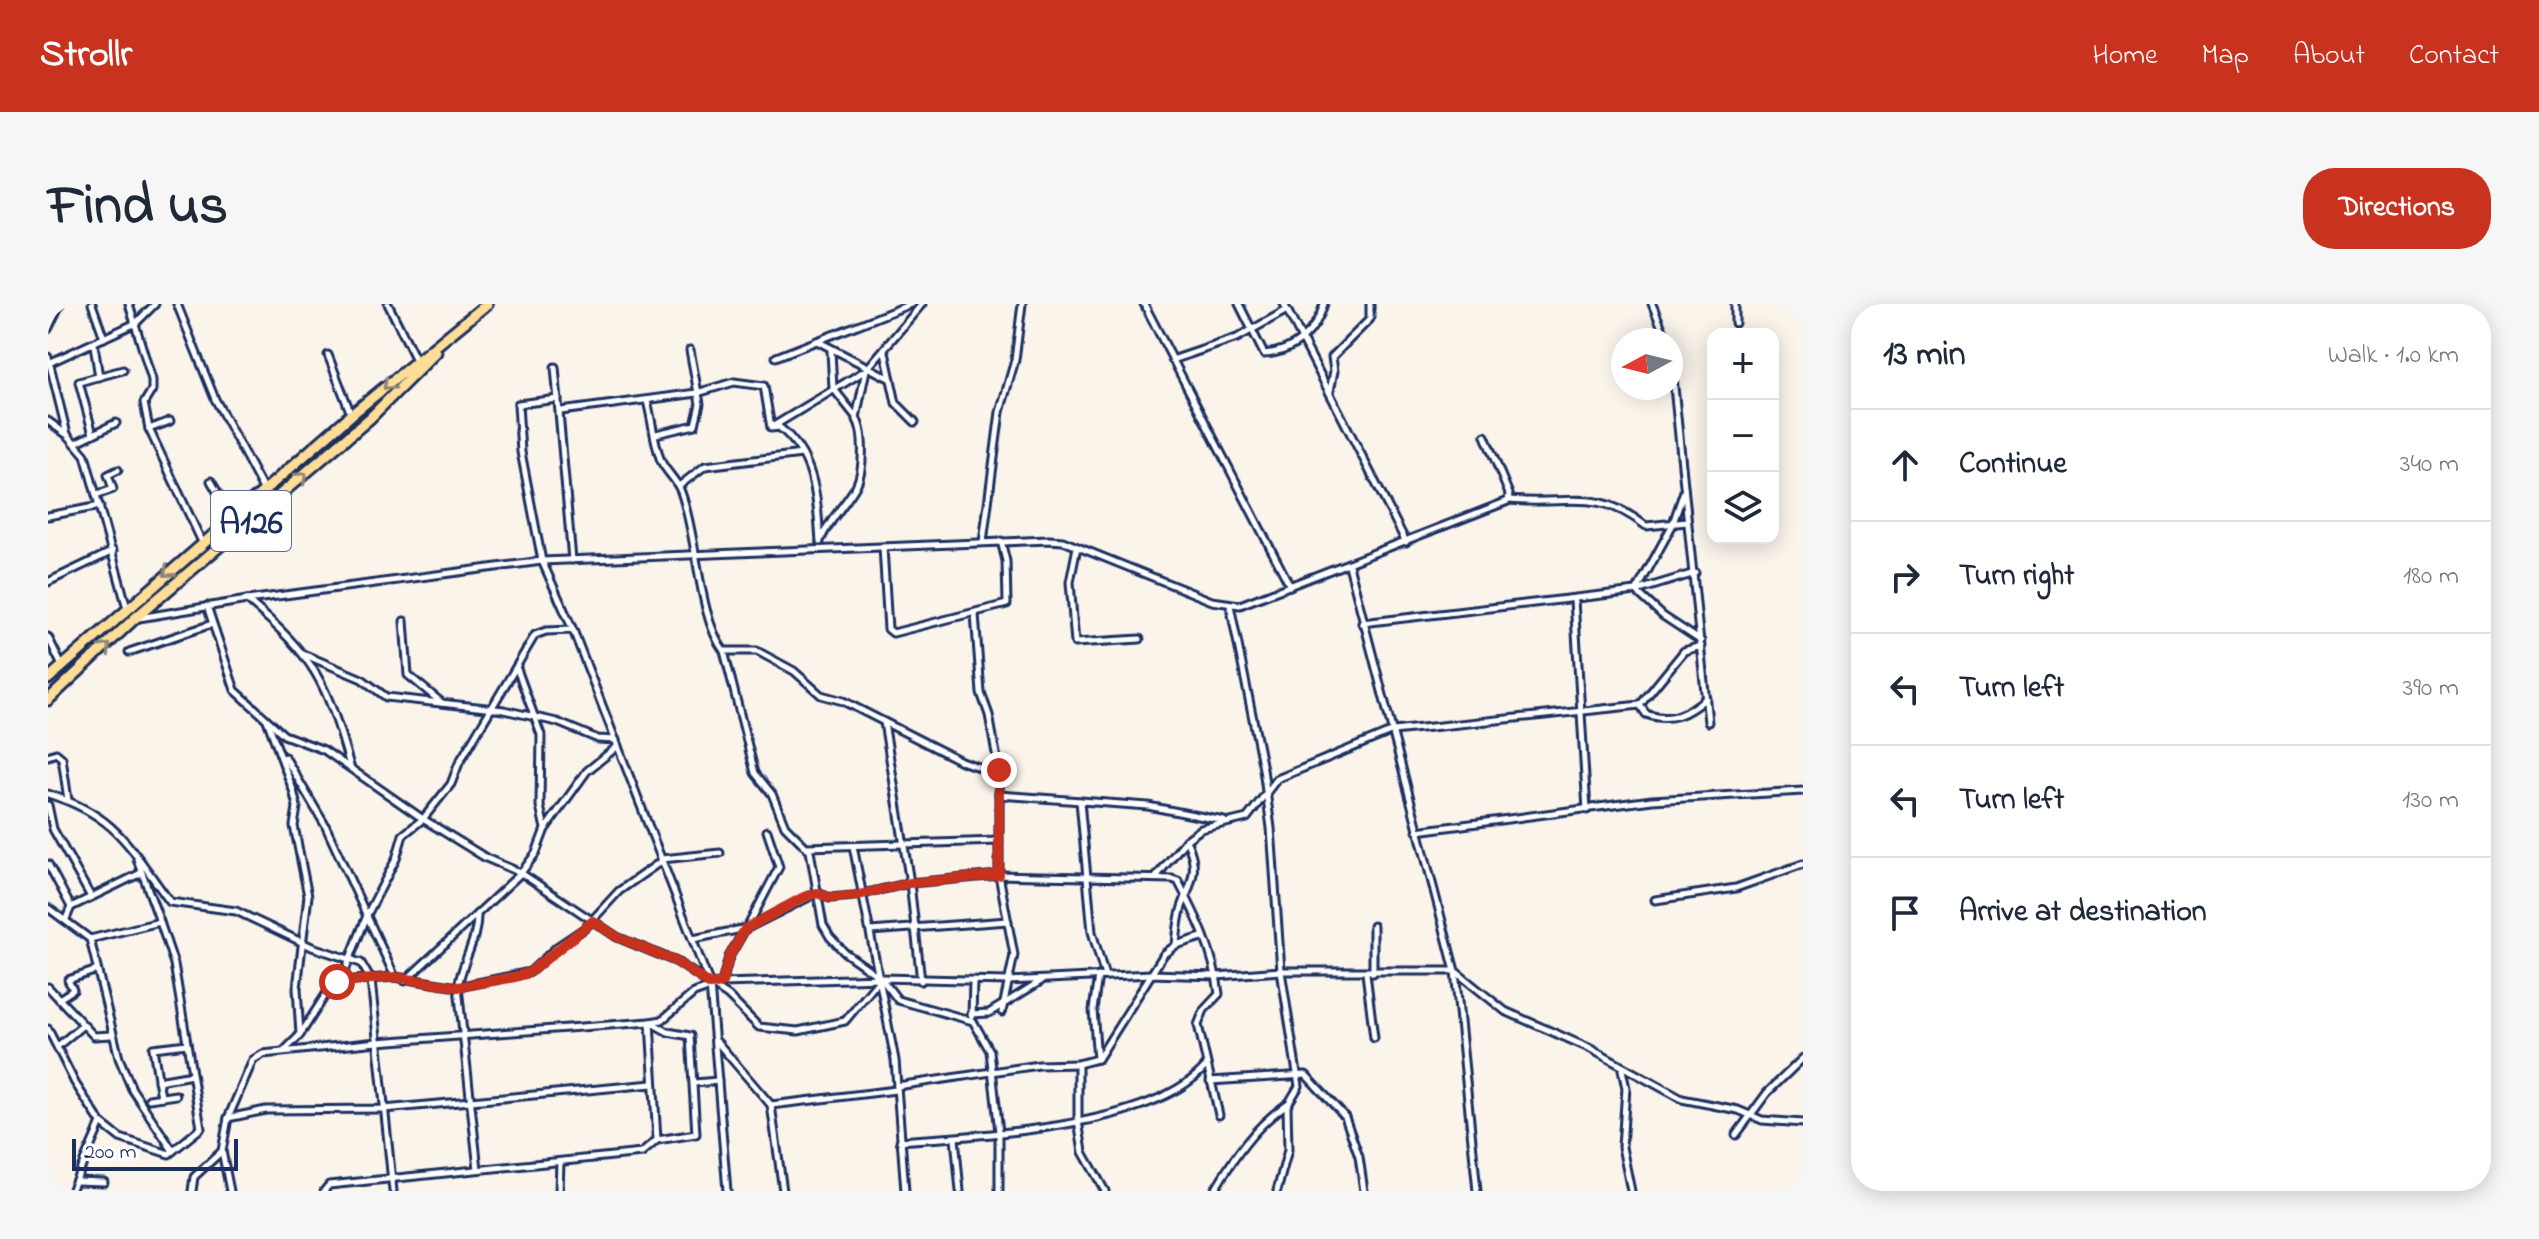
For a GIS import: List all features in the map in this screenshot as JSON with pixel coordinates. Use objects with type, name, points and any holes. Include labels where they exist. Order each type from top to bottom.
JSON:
[{"type":"highway","name":"A126","points":[[48,700],[134,619],[370,418],[449,337],[487,304]]},
{"type":"highway","name":"A126","points":[[48,679],[202,542],[416,361],[449,337]]},
{"type":"street","points":[[48,329],[60,304]]},
{"type":"street","points":[[92,304],[106,340]]},
{"type":"street","points":[[129,304],[152,380],[152,390],[144,403],[149,429],[202,542]]},
{"type":"street","points":[[127,608],[85,455],[67,434],[49,361],[106,340],[136,323],[155,304]]},
{"type":"street","points":[[177,304],[215,399],[264,491]]},
{"type":"street","points":[[388,304],[416,361]]},
{"type":"street","points":[[776,357],[911,304]]},
{"type":"street","points":[[771,428],[868,369],[922,304]]},
{"type":"street","points":[[983,542],[1000,412],[1015,360],[1022,304]]},
{"type":"street","points":[[1144,304],[1290,586]]},
{"type":"street","points":[[1239,304],[1264,354],[1279,353],[1302,340],[1315,326],[1324,304]]},
{"type":"street","points":[[1329,392],[1334,371],[1332,357],[1370,319],[1370,304]]},
{"type":"street","points":[[1652,304],[1662,328]]},
{"type":"street","points":[[1735,304],[1735,323]]},
{"type":"street","points":[[1172,360],[1251,330],[1286,307],[1406,542]]},
{"type":"street","points":[[817,341],[831,351],[891,379]]},
{"type":"street","points":[[94,344],[99,377]]},
{"type":"street","points":[[656,434],[695,425],[700,404],[690,350]]},
{"type":"street","points":[[820,545],[830,520],[857,485],[862,427],[833,388],[831,351]]},
{"type":"street","points":[[885,351],[896,403],[915,422]]},
{"type":"street","points":[[328,355],[351,415]]},
{"type":"street","points":[[555,367],[572,560]]},
{"type":"street","points":[[856,418],[868,369]]},
{"type":"street","points":[[93,434],[79,382],[123,370]]},
{"type":"street","points":[[561,411],[697,393],[734,382],[764,386],[771,428]]},
{"type":"street","points":[[558,399],[518,404],[521,452],[542,561],[573,630],[710,985],[727,1191]]},
{"type":"street","points":[[1675,400],[1708,722]]},
{"type":"street","points":[[647,401],[661,461],[679,486],[698,555],[707,619],[713,637],[724,651],[755,773],[772,794],[785,826],[807,847],[830,937],[844,952],[881,978],[898,1000],[972,1018],[989,1013],[1043,979]]},
{"type":"street","points":[[48,421],[51,428],[67,434]]},
{"type":"street","points":[[149,429],[170,421]]},
{"type":"street","points":[[75,443],[116,423]]},
{"type":"street","points":[[771,428],[779,427],[795,440],[816,483],[820,545]]},
{"type":"street","points":[[1485,436],[1510,500]]},
{"type":"street","points":[[679,486],[705,466],[802,454]]},
{"type":"street","points":[[96,495],[113,489],[108,475],[118,470]]},
{"type":"street","points":[[211,481],[232,518]]},
{"type":"street","points":[[1636,591],[1672,526],[1684,488]]},
{"type":"street","points":[[134,619],[247,600],[542,561],[698,555],[820,545],[883,547],[1060,540],[1212,601],[1230,605],[1249,603],[1510,500],[1599,499],[1625,510],[1646,526],[1672,526],[1687,522]]},
{"type":"street","points":[[48,516],[100,506]]},
{"type":"street","points":[[883,547],[889,633],[1007,604],[1006,561],[1001,541]]},
{"type":"street","points":[[1077,547],[1070,582],[1075,643],[1140,639]]},
{"type":"street","points":[[48,582],[113,551]]},
{"type":"street","points":[[1349,565],[1455,971],[1477,1191]]},
{"type":"street","points":[[1362,623],[1636,591],[1695,573]]},
{"type":"street","points":[[1636,591],[1701,644]]},
{"type":"street","points":[[247,600],[314,666],[331,701],[350,767]]},
{"type":"street","points":[[1574,600],[1587,810]]},
{"type":"street","points":[[1214,1191],[1234,1158],[1265,1119],[1297,1093],[1297,1074],[1281,971],[1271,828],[1263,769],[1230,605]]},
{"type":"street","points":[[207,606],[235,690],[284,735],[323,749],[423,819],[486,858],[521,873],[617,937],[677,962],[728,996],[759,1027],[798,1031],[845,1021],[881,978]]},
{"type":"street","points":[[975,614],[981,693],[993,730],[1000,782],[999,875],[1014,955],[1002,1012]]},
{"type":"street","points":[[404,621],[408,675],[442,703]]},
{"type":"street","points":[[129,652],[212,624]]},
{"type":"street","points":[[284,1050],[300,1035],[328,991],[341,981],[368,913],[396,859],[403,835],[423,819],[451,784],[459,763],[535,635],[573,630]]},
{"type":"street","points":[[48,637],[62,666]]},
{"type":"street","points":[[1156,877],[1186,840],[1205,826],[1247,818],[1277,779],[1393,731],[1640,705],[1684,651],[1701,644]]},
{"type":"street","points":[[724,651],[757,651],[794,671],[821,695],[843,701],[961,761],[990,771],[1000,782]]},
{"type":"street","points":[[303,654],[362,679],[386,697],[492,708],[536,717],[617,743]]},
{"type":"street","points":[[517,669],[541,735],[540,806],[545,829]]},
{"type":"street","points":[[1640,705],[1646,714],[1671,718],[1693,709],[1706,698]]},
{"type":"street","points":[[266,717],[297,807],[294,826],[308,896],[297,988],[300,1035]]},
{"type":"street","points":[[884,722],[910,883],[921,981]]},
{"type":"street","points":[[405,981],[521,873],[536,853],[545,829],[587,771],[617,743]]},
{"type":"street","points":[[278,747],[325,825],[395,977]]},
{"type":"street","points":[[48,756],[56,753],[62,758],[68,800]]},
{"type":"street","points":[[1417,831],[1652,800],[1803,791]]},
{"type":"street","points":[[48,794],[68,800],[118,830],[170,902],[236,911],[304,943],[361,963],[371,980],[393,1191]]},
{"type":"street","points":[[999,795],[1148,806],[1229,822]]},
{"type":"street","points":[[1080,801],[1085,880],[1102,976],[1093,1010],[1097,1059]]},
{"type":"street","points":[[48,805],[50,831],[91,897]]},
{"type":"street","points":[[722,983],[729,957],[779,867],[767,831]]},
{"type":"street","points":[[1176,945],[1194,870],[1186,840]]},
{"type":"street","points":[[807,847],[999,841]]},
{"type":"street","points":[[853,846],[881,978],[896,1088],[905,1191]]},
{"type":"street","points":[[341,981],[395,977],[458,987],[530,972],[593,921],[619,891],[662,860],[720,853]]},
{"type":"street","points":[[48,1029],[59,1045],[75,1083],[101,1123],[128,1141],[169,1154],[201,1128],[174,964],[136,856]]},
{"type":"street","points":[[48,864],[71,907]]},
{"type":"street","points":[[1655,900],[1736,888],[1803,864]]},
{"type":"street","points":[[66,919],[71,907],[141,873]]},
{"type":"street","points":[[693,939],[747,928],[817,893],[830,898],[910,883],[999,875],[1085,880],[1156,877],[1178,881],[1193,905],[1202,937],[1212,952],[1217,976],[1219,994],[1204,1010],[1198,1025],[1205,1067],[1219,1115]]},
{"type":"street","points":[[48,908],[90,939],[111,1035],[132,1089],[173,1151]]},
{"type":"street","points":[[477,914],[478,928],[462,963],[458,987],[478,1169]]},
{"type":"street","points":[[870,931],[1008,921]]},
{"type":"street","points":[[90,939],[160,922]]},
{"type":"street","points":[[1373,926],[1370,973],[1374,1038]]},
{"type":"street","points":[[771,1105],[1097,1059],[1164,954],[1176,945],[1202,937]]},
{"type":"street","points":[[59,999],[73,990],[68,980],[97,970]]},
{"type":"street","points":[[230,1191],[222,1151],[228,1118],[253,1060],[263,1054],[377,1042],[650,1022],[662,1020],[694,993],[722,983],[881,978],[1008,981],[1151,974],[1217,976],[1281,971],[1455,971],[1505,1011],[1586,1046],[1622,1069],[1691,1103],[1762,1120],[1803,1123]]},
{"type":"street","points":[[973,981],[972,1018],[990,1051],[999,1132],[999,1191]]},
{"type":"street","points":[[48,987],[97,1037],[111,1035]]},
{"type":"street","points":[[324,1191],[329,1185],[642,1153],[657,1140],[696,1134],[690,1036],[668,1032],[650,1022]]},
{"type":"street","points":[[650,1022],[657,1140]]},
{"type":"street","points":[[59,1045],[83,1025]]},
{"type":"street","points":[[717,1041],[771,1105],[783,1191]]},
{"type":"street","points":[[161,1097],[153,1048],[187,1044]]},
{"type":"street","points":[[1736,1135],[1750,1115],[1803,1058]]},
{"type":"street","points":[[1078,1064],[1078,1121],[1083,1152],[1105,1191]]},
{"type":"street","points":[[900,1141],[955,1138],[1078,1121],[1164,1096],[1205,1067]]},
{"type":"street","points":[[1622,1069],[1626,1088],[1622,1147],[1631,1191]]},
{"type":"street","points":[[1210,1081],[1297,1074],[1309,1078],[1345,1117],[1359,1157],[1364,1191]]},
{"type":"street","points":[[158,1081],[192,1075]]},
{"type":"street","points":[[694,1083],[718,1081]]},
{"type":"street","points":[[228,1118],[266,1110],[384,1109],[652,1084]]},
{"type":"street","points":[[149,1099],[176,1095]]},
{"type":"street","points":[[1277,1191],[1288,1150],[1287,1104]]},
{"type":"street","points":[[71,1191],[101,1123]]},
{"type":"street","points":[[955,1138],[960,1191]]},
{"type":"street","points":[[192,1191],[194,1177],[222,1151]]},
{"type":"street","points":[[559,1191],[560,1162]]},
{"type":"street","points":[[76,1181],[104,1182]]},
{"type":"route","points":[[337,982],[395,977],[458,987],[515,977],[530,972],[558,946],[575,937],[593,921],[617,937],[677,962],[710,985],[722,983],[729,957],[745,929],[804,897],[817,893],[830,898],[854,896],[910,883],[999,875],[999,770]]}]
